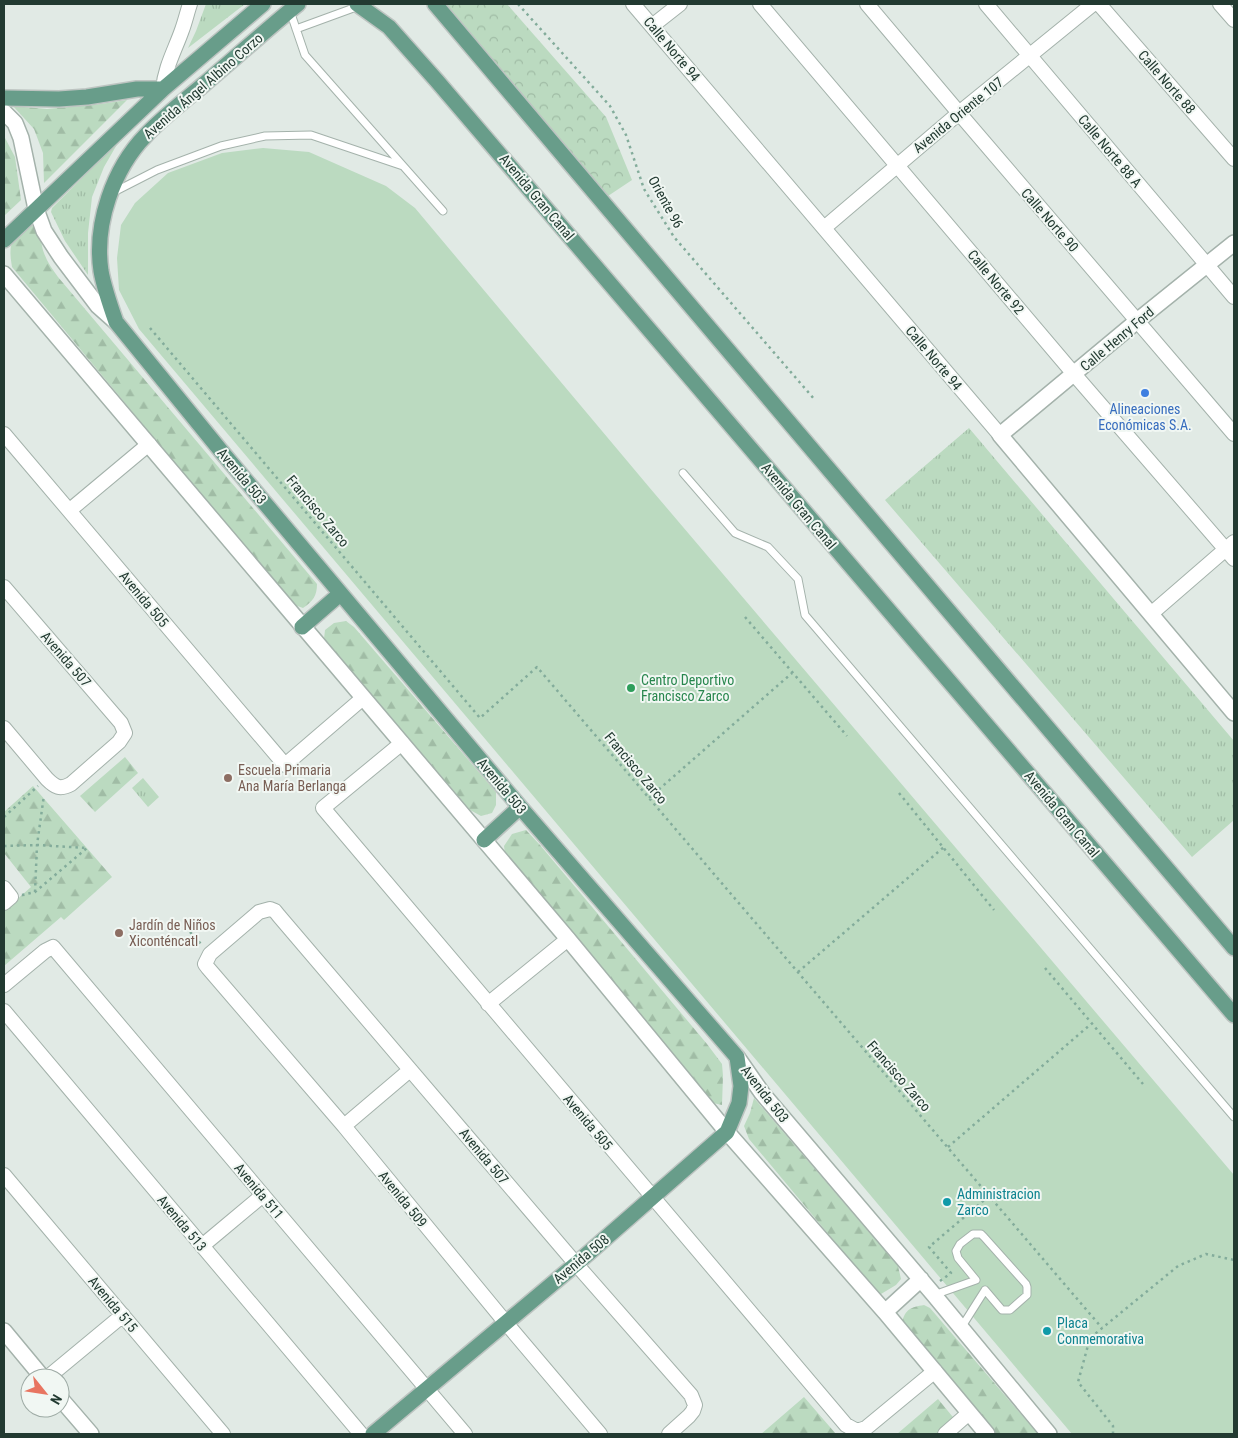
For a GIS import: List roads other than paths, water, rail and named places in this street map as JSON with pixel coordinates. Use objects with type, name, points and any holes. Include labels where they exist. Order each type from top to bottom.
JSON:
[{"type":"main road","name":"Avenida Ángel Albino Corzo","points":[[4,240],[163,89],[263,4]]},
{"type":"main road","points":[[435,4],[1234,948]]},
{"type":"main road","name":"Avenida Gran Canal","points":[[358,5],[388,27],[437,81],[1234,1015]]},
{"type":"main road","name":"Avenida Ángel Albino Corzo","points":[[116,322],[101,270],[100,239],[110,193],[130,154],[145,135],[294,7]]},
{"type":"main road","points":[[4,98],[87,97],[137,89],[163,89]]},
{"type":"main road","name":"Avenida 503","points":[[116,322],[340,594],[520,807],[736,1057]]},
{"type":"main road","points":[[302,626],[340,594]]},
{"type":"main road","points":[[484,840],[520,807]]},
{"type":"main road","name":"Avenida 508","points":[[373,1434],[576,1264],[727,1132],[738,1103],[741,1086],[736,1057]]},
{"type":"street","points":[[163,89],[167,65],[183,29],[190,4]]},
{"type":"street","name":"Calle Norte 94","points":[[633,4],[1234,713]]},
{"type":"street","points":[[652,26],[680,4]]},
{"type":"street","name":"Calle Norte 92","points":[[760,4],[1074,374],[1232,550]]},
{"type":"street","name":"Calle Norte 90","points":[[866,4],[1234,434]]},
{"type":"street","name":"Calle Norte 88 A","points":[[986,4],[1234,297]]},
{"type":"street","name":"Avenida Oriente 107","points":[[824,228],[959,113],[1093,4]]},
{"type":"street","name":"Calle Norte 88","points":[[1099,4],[1234,159]]},
{"type":"street","points":[[1220,4],[1234,20]]},
{"type":"street","name":"Avenida 503","points":[[4,112],[15,123],[21,138],[36,209],[44,231],[61,258],[98,306],[116,322]]},
{"type":"street","name":"Calle Henry Ford","points":[[1000,435],[1234,243]]},
{"type":"street","points":[[4,274],[568,939],[727,1132],[885,1312],[987,1434]]},
{"type":"street","name":"Avenida 505","points":[[4,434],[285,765],[363,698]]},
{"type":"street","points":[[70,510],[149,444]]},
{"type":"street","points":[[1152,614],[1232,550]]},
{"type":"street","name":"Avenida 507","points":[[4,588],[121,723],[125,733],[120,742],[71,784],[59,787],[47,779],[4,728]]},
{"type":"street","name":"Avenida 505","points":[[402,743],[322,808],[652,1198],[846,1425],[857,1431],[866,1428],[935,1371]]},
{"type":"street","name":"Avenida 507","points":[[270,909],[275,911],[576,1264],[691,1394],[695,1405],[693,1411],[669,1434]]},
{"type":"street","name":"Avenida 509","points":[[270,909],[259,912],[208,959],[210,972],[344,1126],[600,1434]]},
{"type":"street","points":[[488,1004],[568,939]]},
{"type":"street","name":"Avenida 511","points":[[4,985],[45,951],[53,947],[465,1434]]},
{"type":"street","name":"Avenida 513","points":[[4,1011],[361,1434]]},
{"type":"street","name":"Avenida 503","points":[[736,1057],[762,1093],[934,1295],[1049,1434]]},
{"type":"street","points":[[344,1126],[410,1070]]},
{"type":"street","name":"Avenida 515","points":[[4,1174],[223,1434]]},
{"type":"street","points":[[202,1246],[263,1195]]},
{"type":"street","points":[[885,1312],[920,1280]]},
{"type":"street","points":[[57,1368],[123,1315]]},
{"type":"street","points":[[4,1332],[36,1368]]},
{"type":"street","points":[[70,1410],[91,1434]]},
{"type":"street","points":[[945,1434],[969,1413]]},
{"type":"lane","points":[[296,29],[358,5]]},
{"type":"lane","points":[[294,7],[296,29],[305,55],[443,211]]},
{"type":"lane","points":[[110,193],[157,170],[212,149],[265,136],[311,135],[403,166]]},
{"type":"lane","points":[[683,473],[735,533],[768,547],[798,579],[805,615],[1234,1117]]},
{"type":"lane","points":[[977,1233],[984,1236],[1026,1284],[1028,1291],[1025,1298],[1006,1311],[999,1307],[985,1290],[958,1258],[956,1251],[960,1244],[977,1233]]},
{"type":"lane","points":[[934,1295],[976,1280]]},
{"type":"lane","points":[[961,1328],[985,1290]]},
{"type":"place","name":"Alineaciones Económicas S.A.","points":[[1145,393]]},
{"type":"place","name":"Centro Deportivo Francisco Zarco","points":[[631,688]]},
{"type":"place","name":"Escuela Primaria Ana María Berlanga","points":[[228,778]]},
{"type":"place","name":"Jardín de Niños Xiconténcatl","points":[[119,933]]},
{"type":"place","name":"Administracion Zarco","points":[[947,1202]]},
{"type":"place","name":"Placa Conmemorativa","points":[[1047,1331]]}]
